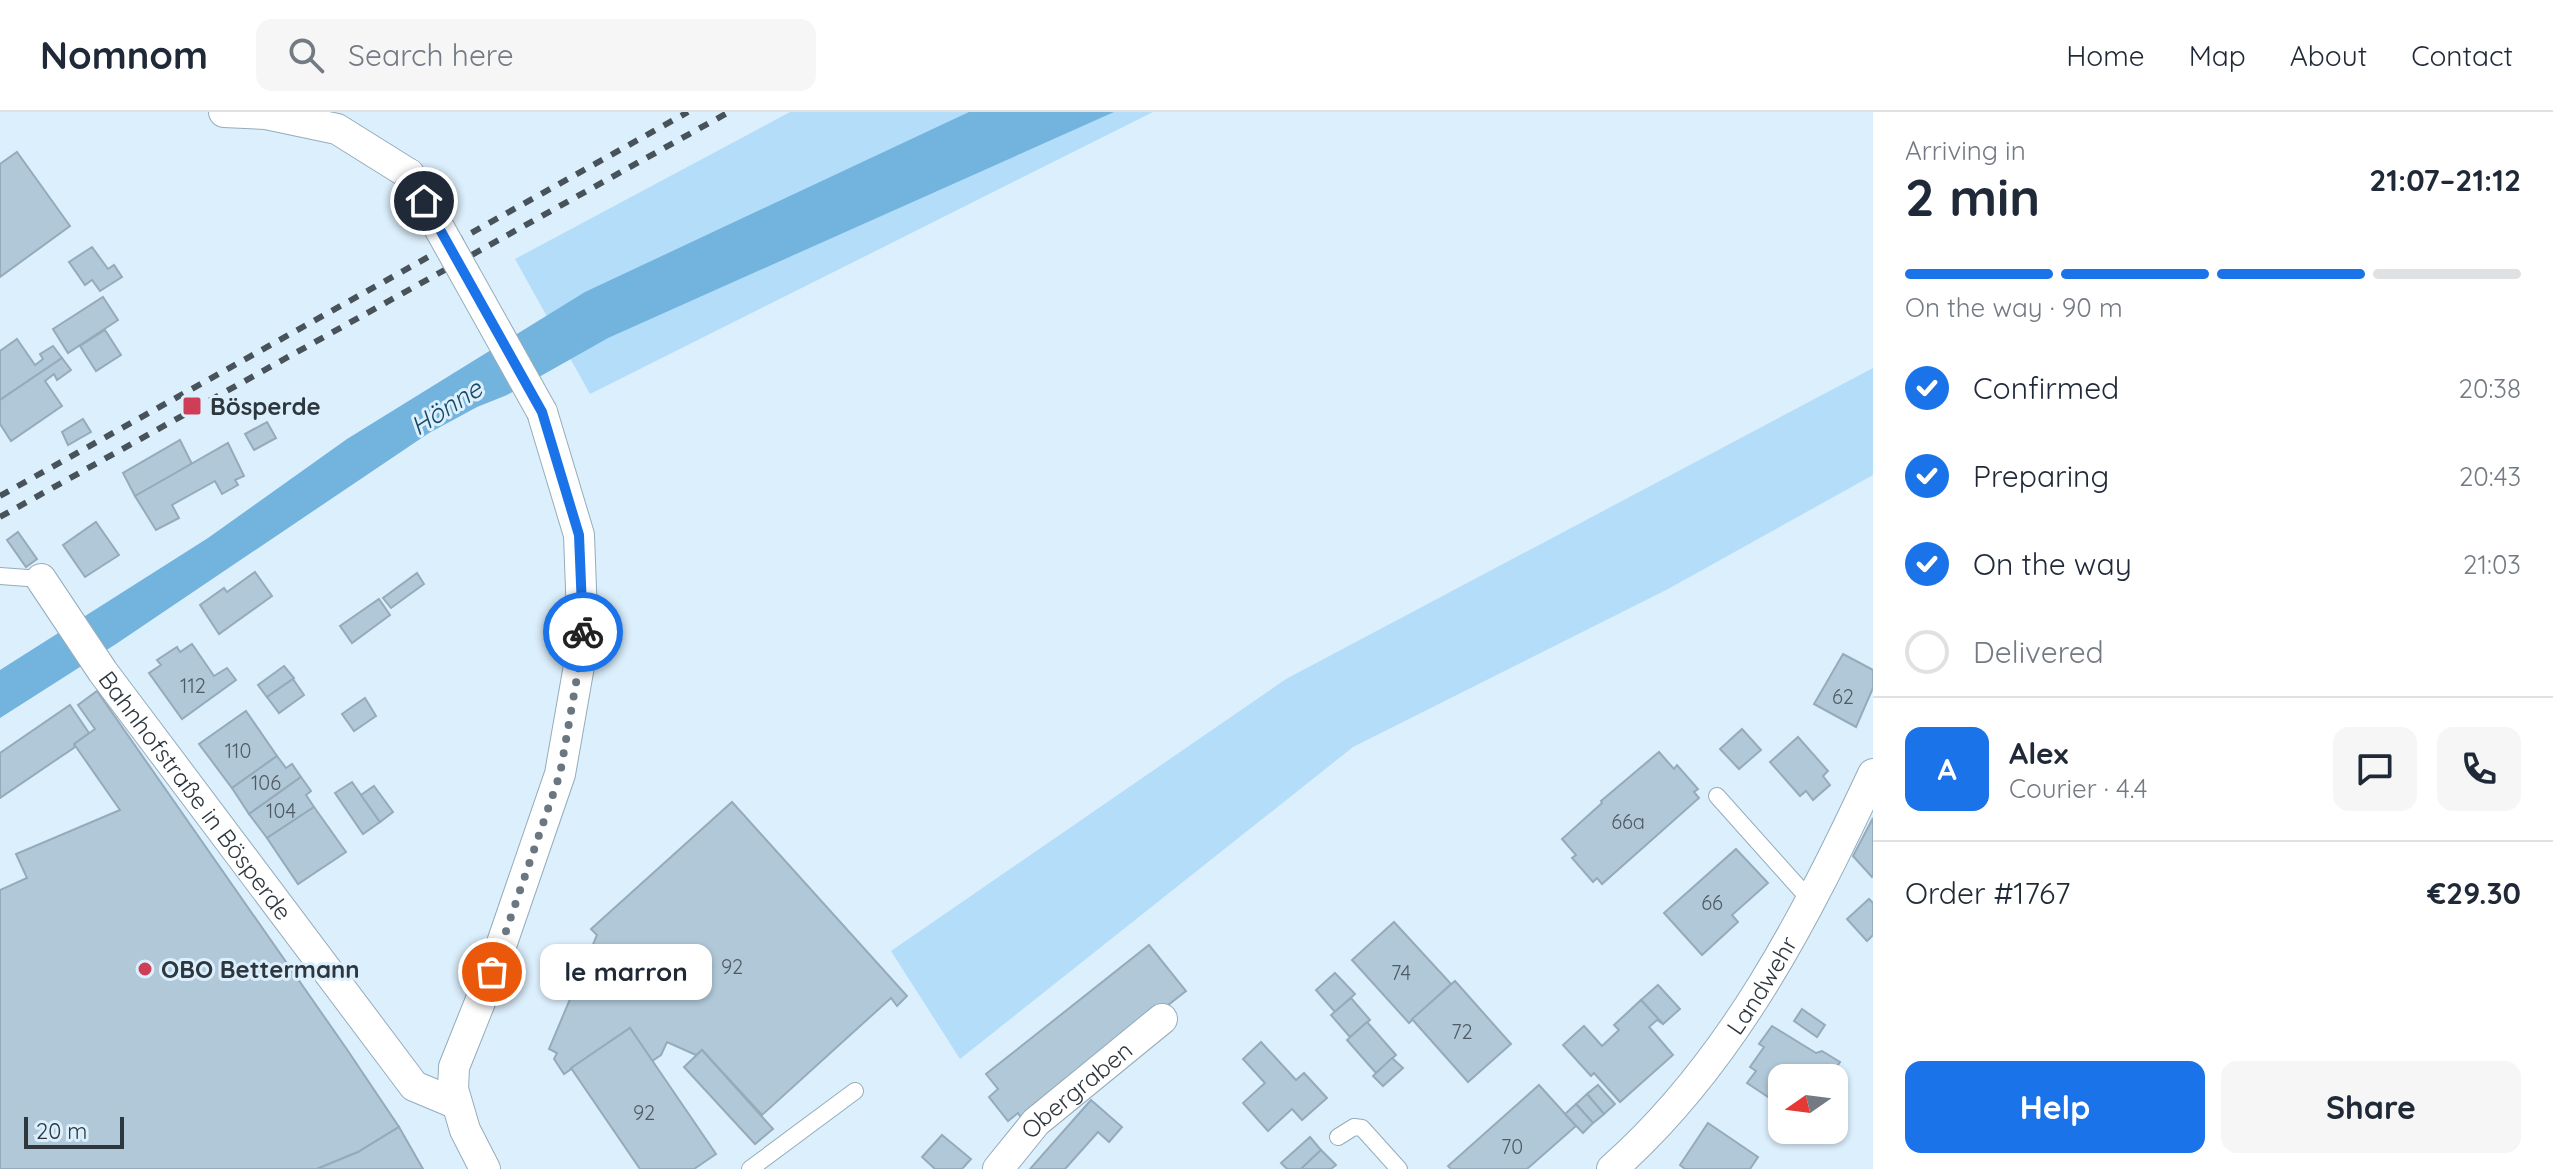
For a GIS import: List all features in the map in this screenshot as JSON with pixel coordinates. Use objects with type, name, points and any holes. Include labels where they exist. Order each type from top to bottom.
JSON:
[{"type":"street","points":[[224,112],[266,114],[337,129],[409,174],[542,412],[579,535],[583,643],[560,774],[492,972],[454,1067],[453,1089],[457,1104],[465,1130],[485,1169]]},
{"type":"street","name":"Bahnhofstraße in Bösperde","points":[[41,579],[103,672],[414,1086],[457,1104]]},
{"type":"street","name":"Landwehr","points":[[1612,1169],[1687,1090],[1734,1030],[1777,961],[1873,774]]},
{"type":"street","name":"Obergraben","points":[[998,1169],[1036,1122],[1162,1019]]},
{"type":"lane","points":[[0,576],[41,579]]},
{"type":"lane","points":[[1717,796],[1810,900]]},
{"type":"lane","points":[[750,1169],[855,1091]]},
{"type":"lane","points":[[1338,1137],[1354,1127],[1362,1128],[1399,1169]]},
{"type":"shaded area","points":[[790,112],[1153,112],[590,394],[515,259]]},
{"type":"shaded area","points":[[1873,368],[1873,475],[1668,589],[1353,747],[960,1059],[891,951],[1286,679]]},
{"type":"water","name":"Hönne","points":[[969,112],[1114,112],[608,338],[507,395],[429,433],[116,644],[0,718],[0,670],[208,538],[347,439],[585,292]]},
{"type":"building","points":[[17,152],[70,226],[0,277],[0,164]]},
{"type":"building","points":[[92,247],[108,269],[114,265],[122,277],[100,291],[92,280],[85,285],[69,262]]},
{"type":"building","points":[[103,297],[118,320],[68,353],[53,329]]},
{"type":"building","points":[[105,330],[121,355],[96,371],[80,346]]},
{"type":"building","points":[[17,339],[35,365],[43,359],[40,354],[53,346],[62,358],[0,400],[0,351]]},
{"type":"building","points":[[62,358],[71,370],[57,380],[54,374],[45,381],[62,406],[11,441],[0,424],[0,400]]},
{"type":"building","points":[[83,419],[91,432],[68,445],[62,432]]},
{"type":"building","points":[[267,422],[276,438],[254,450],[245,434]]},
{"type":"building","points":[[180,440],[192,464],[135,496],[123,473]]},
{"type":"building","points":[[228,443],[244,476],[235,480],[238,485],[222,494],[215,481],[172,505],[179,518],[156,530],[135,496]]},
{"type":"building","points":[[96,522],[119,555],[85,577],[63,545]]},
{"type":"building","points":[[18,532],[37,559],[26,567],[7,540]]},
{"type":"building","points":[[255,572],[272,596],[219,634],[200,605],[224,588],[227,592]]},
{"type":"building","points":[[417,573],[424,584],[391,608],[383,598]]},
{"type":"building","points":[[379,599],[390,615],[352,643],[340,626]]},
{"type":"building","points":[[192,644],[214,676],[227,668],[236,680],[182,719],[149,673],[161,665],[157,660],[177,647],[180,652]]},
{"type":"building","points":[[1843,654],[1873,670],[1873,688],[1856,727],[1814,704]]},
{"type":"building","points":[[284,666],[294,678],[267,697],[258,685]]},
{"type":"building","points":[[293,679],[304,695],[279,713],[267,697]]},
{"type":"building","name":"OBO Bettermann","points":[[97,691],[399,1127],[358,1152],[317,1169],[0,1169],[0,890],[27,878],[16,854],[120,810],[74,744],[95,729],[78,705]]},
{"type":"building","points":[[365,698],[376,716],[354,731],[342,714]]},
{"type":"building","points":[[70,705],[89,733],[74,744],[75,747],[0,798],[0,753]]},
{"type":"building","points":[[246,711],[277,756],[232,788],[199,744]]},
{"type":"building","points":[[1742,729],[1761,750],[1739,769],[1720,749]]},
{"type":"building","points":[[1798,737],[1828,771],[1823,776],[1830,785],[1813,800],[1806,791],[1800,796],[1770,762]]},
{"type":"building","points":[[1659,752],[1674,769],[1677,765],[1698,789],[1694,792],[1699,798],[1602,884],[1597,878],[1593,882],[1572,858],[1576,855],[1562,839]]},
{"type":"building","points":[[277,756],[286,768],[292,764],[301,777],[249,814],[232,788]]},
{"type":"building","points":[[301,777],[311,791],[306,795],[314,807],[267,838],[249,814]]},
{"type":"building","points":[[352,782],[380,822],[363,834],[335,793]]},
{"type":"building","points":[[374,786],[393,812],[380,822],[361,795]]},
{"type":"building","points":[[732,802],[907,996],[897,1006],[891,998],[762,1115],[702,1050],[696,1055],[667,1042],[661,1055],[652,1061],[630,1028],[564,1074],[554,1059],[557,1053],[549,1049],[597,935],[591,929]]},
{"type":"building","points":[[314,807],[346,852],[298,884],[267,838]]},
{"type":"building","points":[[1873,818],[1873,876],[1872,877],[1853,856]]},
{"type":"building","points":[[1736,849],[1768,883],[1732,915],[1738,922],[1702,955],[1664,913]]},
{"type":"building","points":[[1869,899],[1873,903],[1873,935],[1867,941],[1847,919]]},
{"type":"building","points":[[1394,922],[1451,984],[1409,1023],[1352,960]]},
{"type":"building","points":[[1149,945],[1186,991],[1022,1119],[1018,1113],[1008,1121],[989,1097],[998,1089],[986,1074]]},
{"type":"building","points":[[1335,973],[1355,994],[1335,1012],[1316,990]]},
{"type":"building","points":[[1455,981],[1511,1044],[1468,1082],[1412,1019]]},
{"type":"building","points":[[1658,985],[1680,1009],[1663,1024],[1641,1000]]},
{"type":"building","points":[[1351,998],[1370,1020],[1350,1037],[1331,1015]]},
{"type":"building","points":[[1641,1000],[1663,1024],[1657,1020],[1649,1027],[1673,1055],[1620,1102],[1563,1045],[1584,1026],[1602,1046],[1619,1030],[1614,1025]]},
{"type":"building","points":[[1802,1009],[1825,1025],[1817,1037],[1794,1021]]},
{"type":"building","points":[[1367,1022],[1396,1055],[1376,1073],[1347,1040]]},
{"type":"building","points":[[1772,1026],[1816,1053],[1822,1051],[1840,1062],[1768,1064],[1768,1097],[1747,1083],[1756,1071],[1750,1067],[1764,1047],[1759,1044]]},
{"type":"building","points":[[630,1028],[716,1154],[694,1169],[640,1169],[571,1068]]},
{"type":"building","points":[[1261,1042],[1296,1080],[1304,1073],[1327,1098],[1302,1120],[1292,1109],[1268,1131],[1243,1103],[1265,1083],[1243,1059]]},
{"type":"building","points":[[702,1050],[773,1129],[755,1144],[684,1067]]},
{"type":"building","points":[[1392,1058],[1403,1068],[1383,1086],[1373,1076]]},
{"type":"building","points":[[1539,1085],[1576,1126],[1527,1169],[1451,1169],[1448,1166]]},
{"type":"building","points":[[1598,1085],[1615,1104],[1604,1114],[1587,1094]]},
{"type":"building","points":[[1587,1094],[1604,1114],[1593,1123],[1576,1104]]},
{"type":"building","points":[[1091,1100],[1122,1127],[1109,1142],[1098,1132],[1065,1169],[1030,1169]]},
{"type":"building","points":[[1576,1104],[1593,1123],[1583,1133],[1565,1114]]},
{"type":"building","points":[[1708,1123],[1758,1157],[1750,1169],[1685,1169],[1680,1165]]},
{"type":"building","points":[[399,1127],[423,1169],[317,1169],[358,1152]]},
{"type":"building","points":[[942,1135],[971,1159],[962,1169],[935,1169],[922,1157]]},
{"type":"building","points":[[1310,1137],[1321,1150],[1301,1169],[1287,1169],[1281,1163]]},
{"type":"building","points":[[1321,1150],[1336,1165],[1331,1169],[1301,1169]]},
{"type":"railway","points":[[0,496],[688,112]]},
{"type":"railway","points":[[0,517],[729,112]]},
{"type":"way so far","points":[[492,972],[560,774],[583,632]]},
{"type":"place","name":"Bösperde","points":[[192,406]]},
{"type":"place","name":"OBO Bettermann","points":[[145,969]]},
{"type":"place","name":"le marron","points":[[492,972]]},
{"type":"route","points":[[424,201],[542,412],[579,535],[583,632]]}]
